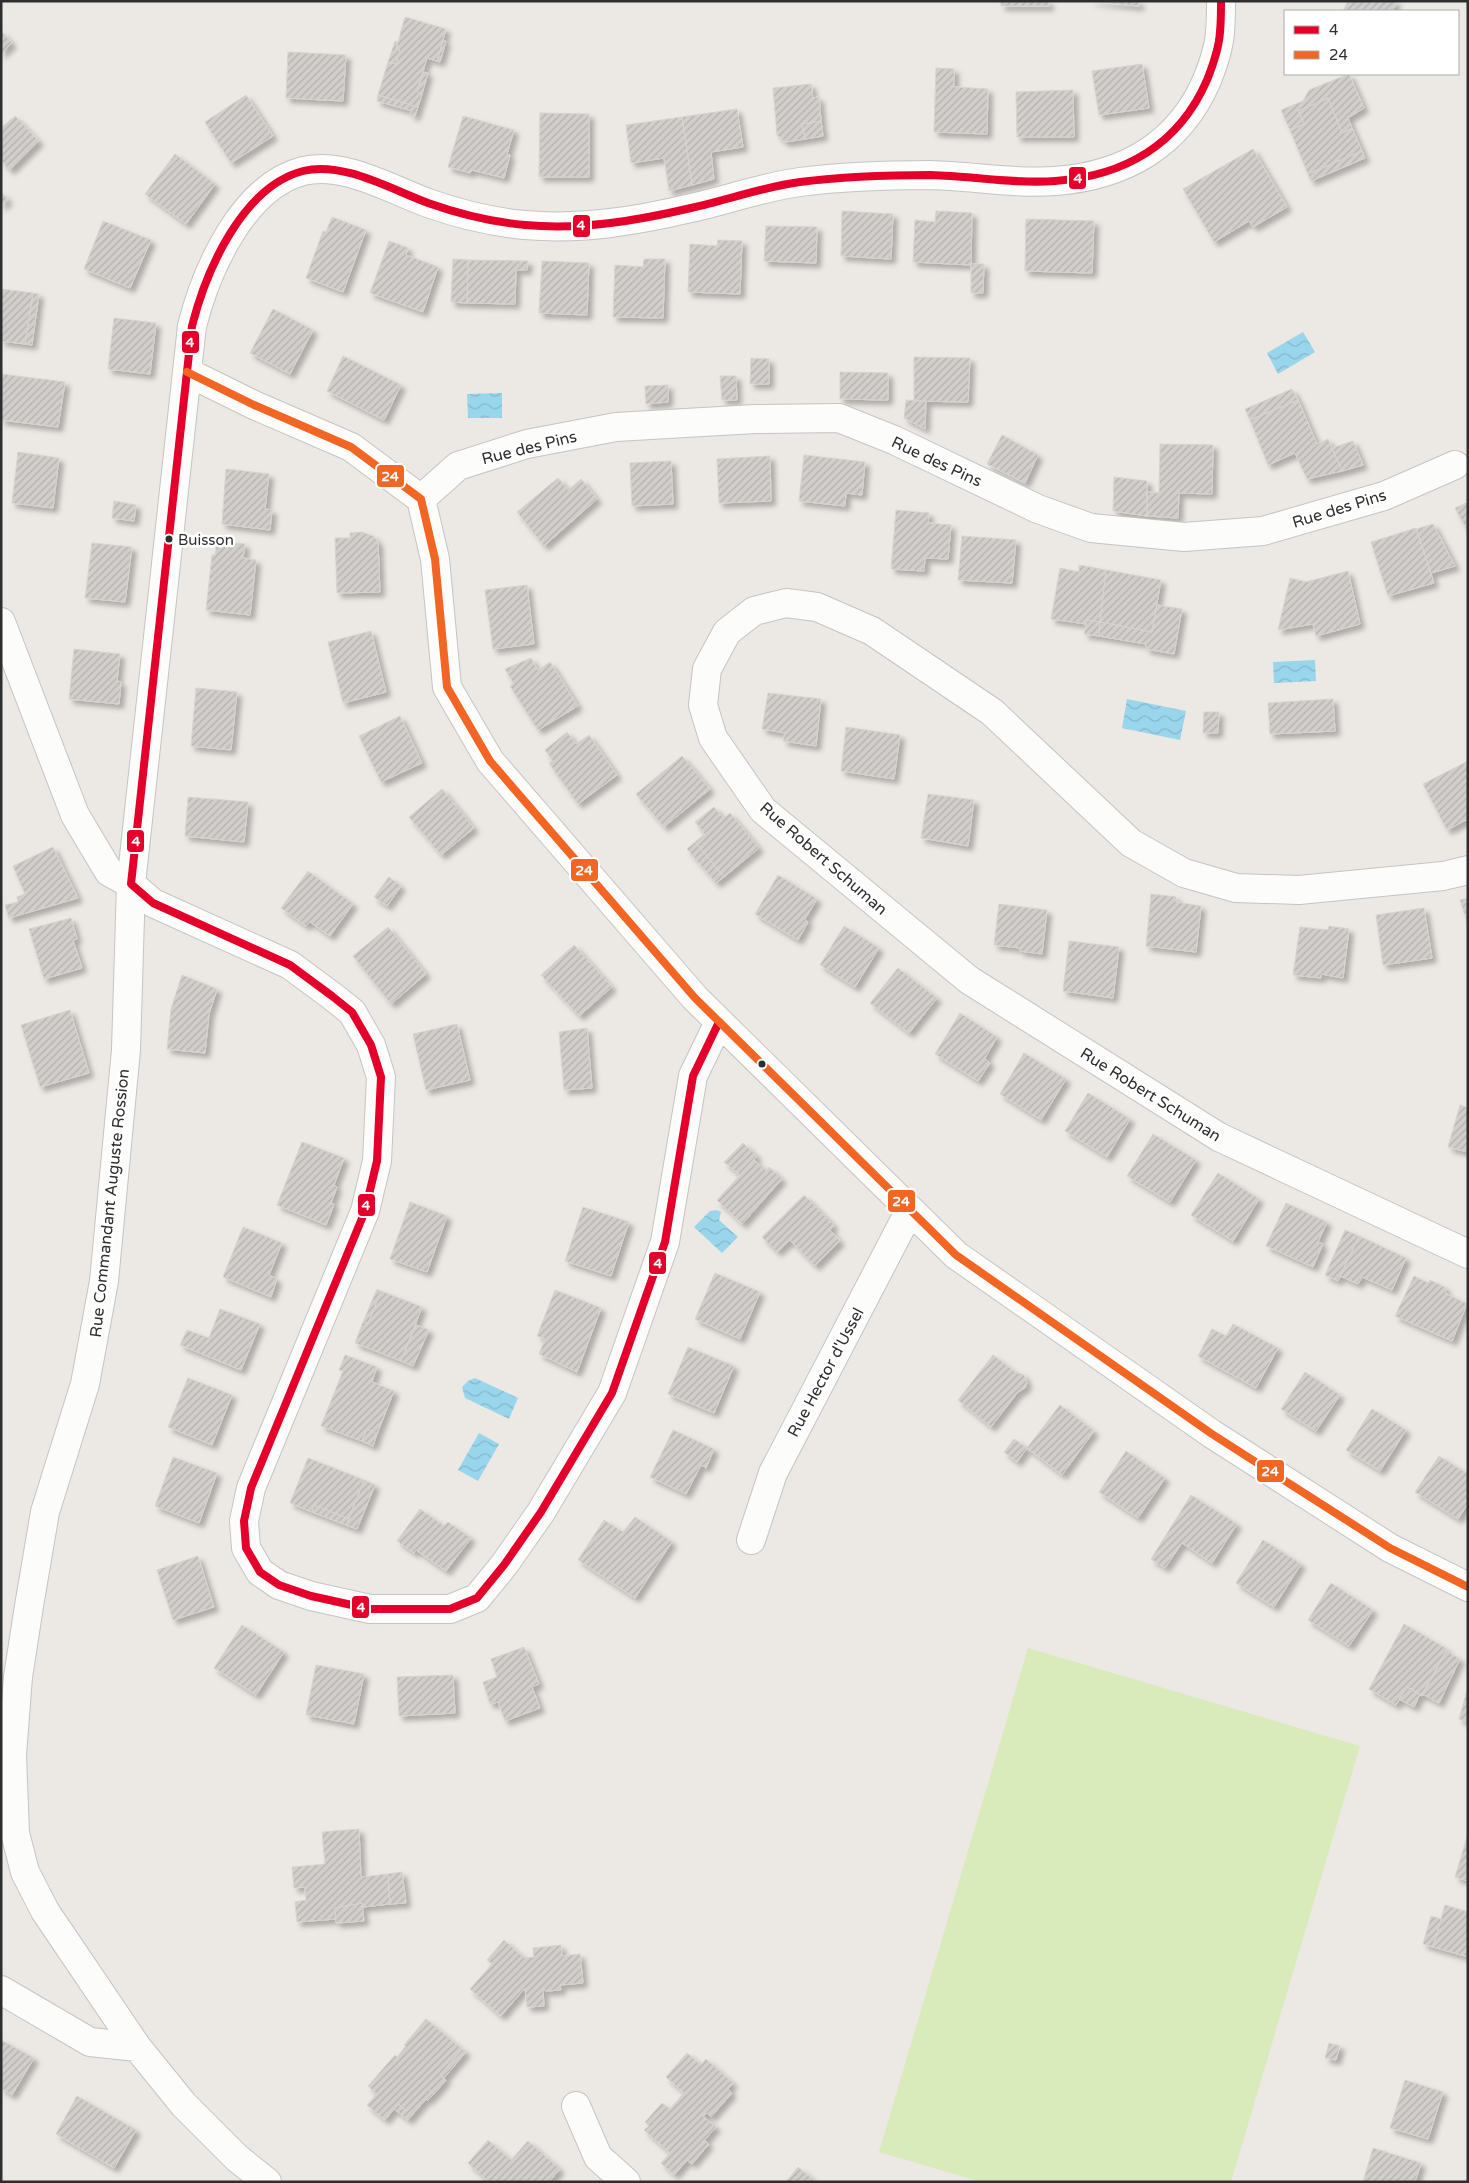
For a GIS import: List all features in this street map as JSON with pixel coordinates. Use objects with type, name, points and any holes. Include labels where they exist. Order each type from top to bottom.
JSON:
[{"type":"street","name":"Rue Commandant Auguste Rossion","points":[[267,2182],[237,2158],[184,2105],[137,2047],[45,1911],[25,1872],[14,1833],[12,1755],[18,1677],[45,1512],[85,1384],[102,1290],[126,1050],[131,884],[192,326],[201,293],[216,259],[251,206],[272,186],[300,172],[322,167],[341,170],[430,204],[469,215],[525,225],[569,226],[610,224],[647,218],[694,208],[763,188],[804,182],[930,175],[1032,181],[1084,176],[1112,169],[1136,159],[1168,138],[1185,120],[1202,92],[1213,66],[1220,35],[1221,1]]},
{"type":"street","points":[[187,372],[254,405],[351,447],[421,499],[435,559],[447,687],[490,761],[695,998],[956,1255],[1212,1434],[1390,1548],[1468,1587]]},
{"type":"street","name":"Rue des Pins","points":[[421,499],[458,466],[527,444],[616,427],[755,419],[839,418],[894,440],[1038,509],[1091,528],[1184,537],[1263,531],[1384,496],[1455,466]]},
{"type":"street","name":"Rue Robert Schuman","points":[[1468,870],[1443,876],[1299,890],[1236,888],[1184,873],[1131,843],[992,712],[872,631],[817,607],[786,603],[754,610],[727,632],[707,669],[703,705],[713,738],[763,810],[969,980],[1219,1137],[1468,1254]]},
{"type":"street","points":[[1,622],[75,815],[109,872],[131,884],[153,903],[290,966],[332,996],[352,1012],[371,1045],[381,1077],[377,1161],[364,1211],[251,1488],[244,1521],[246,1548],[260,1572],[279,1585],[311,1596],[370,1609],[450,1609],[477,1598],[510,1557],[541,1512],[612,1393],[665,1242],[694,1076],[719,1022]]},
{"type":"street","name":"Rue Hector d'Ussel","points":[[751,1540],[773,1473],[910,1210]]},
{"type":"street","points":[[1,1990],[90,2042],[137,2047]]},
{"type":"street","points":[[576,2106],[598,2158],[626,2182]]},
{"type":"green space","points":[[1028,1648],[1360,1746],[1231,2182],[981,2182],[879,2152]]},
{"type":"water","points":[[1303,332],[1315,352],[1278,374],[1267,353]]},
{"type":"water","points":[[502,393],[502,418],[468,418],[467,394]]},
{"type":"water","points":[[1315,660],[1316,681],[1274,683],[1273,662]]},
{"type":"water","points":[[1127,699],[1186,711],[1180,740],[1122,728]]},
{"type":"water","points":[[717,1210],[721,1212],[719,1220],[738,1237],[722,1253],[694,1227],[710,1211]]},
{"type":"water","points":[[475,1378],[518,1398],[509,1419],[465,1398],[462,1387],[468,1381]]},
{"type":"water","points":[[479,1433],[499,1444],[478,1481],[458,1470]]},
{"type":"building","points":[[1001,1],[1049,1],[1049,6],[1001,6]]},
{"type":"building","points":[[1091,1],[1139,1],[1139,6]]},
{"type":"building","points":[[1348,1],[1397,1],[1392,10],[1344,10]]},
{"type":"building","points":[[405,17],[446,29],[437,61],[427,58],[417,92],[422,94],[418,107],[378,95],[388,62],[396,64],[400,50],[396,49]]},
{"type":"building","points":[[1,31],[12,43],[1,54]]},
{"type":"building","points":[[395,41],[398,42],[396,49],[400,50],[396,64],[388,62]]},
{"type":"building","points":[[443,41],[446,41],[440,62],[437,61]]},
{"type":"building","points":[[288,52],[346,55],[343,101],[286,98]]},
{"type":"building","points":[[1142,64],[1149,108],[1099,115],[1092,71]]},
{"type":"building","points":[[936,68],[954,69],[954,87],[988,89],[987,134],[934,132]]},
{"type":"building","points":[[423,72],[428,73],[422,94],[417,92]]},
{"type":"building","points":[[1349,75],[1364,108],[1348,118],[1352,128],[1342,133],[1328,98],[1298,111],[1304,124],[1290,130],[1281,110],[1303,101],[1309,90]]},
{"type":"building","points":[[811,84],[813,98],[819,97],[821,121],[802,124],[805,139],[785,142],[777,135],[773,88]]},
{"type":"building","points":[[1073,90],[1074,137],[1017,137],[1016,92]]},
{"type":"building","points":[[246,95],[273,136],[231,163],[205,122]]},
{"type":"building","points":[[378,95],[418,107],[415,116],[410,115],[412,111],[377,101]]},
{"type":"building","points":[[1328,98],[1342,133],[1352,128],[1362,151],[1308,174],[1290,130],[1304,124],[1298,111]]},
{"type":"building","points":[[737,109],[743,147],[711,152],[714,179],[692,185],[682,117]]},
{"type":"building","points":[[540,113],[589,114],[589,177],[539,177]]},
{"type":"building","points":[[15,116],[39,141],[10,170],[1,160],[1,128]]},
{"type":"building","points":[[463,116],[514,130],[507,154],[510,155],[504,178],[472,170],[470,173],[448,167]]},
{"type":"building","points":[[682,117],[692,185],[669,191],[664,158],[631,163],[626,125]]},
{"type":"building","points":[[821,121],[823,136],[805,139],[802,124]]},
{"type":"building","points":[[1253,149],[1287,207],[1253,227],[1249,221],[1214,242],[1183,189]]},
{"type":"building","points":[[1362,151],[1365,158],[1311,181],[1308,174]]},
{"type":"building","points":[[175,154],[215,184],[186,224],[145,194]]},
{"type":"building","points":[[1,192],[8,200],[1,206]]},
{"type":"building","points":[[842,211],[893,214],[891,259],[841,256]]},
{"type":"building","points":[[936,211],[972,213],[971,265],[913,262],[915,220],[935,222]]},
{"type":"building","points":[[332,217],[366,230],[343,292],[306,278],[323,231],[326,232]]},
{"type":"building","points":[[1026,219],[1094,221],[1092,273],[1025,271]]},
{"type":"building","points":[[103,221],[151,240],[130,288],[84,269]]},
{"type":"building","points":[[766,226],[817,227],[816,263],[764,261]]},
{"type":"building","points":[[718,240],[742,241],[740,294],[688,292],[690,244],[717,246]]},
{"type":"building","points":[[389,241],[408,248],[406,255],[438,267],[423,312],[370,293]]},
{"type":"building","points":[[453,259],[468,260],[467,303],[451,302]]},
{"type":"building","points":[[644,259],[665,259],[663,318],[613,317],[615,265],[643,267]]},
{"type":"building","points":[[468,260],[528,261],[527,270],[516,270],[515,304],[467,303]]},
{"type":"building","points":[[542,261],[589,263],[587,315],[539,313]]},
{"type":"building","points":[[971,264],[984,264],[983,293],[971,293]]},
{"type":"building","points":[[1,289],[33,293],[25,344],[1,341]]},
{"type":"building","points":[[33,293],[39,294],[32,345],[25,344]]},
{"type":"building","points":[[273,309],[313,330],[290,374],[250,353]]},
{"type":"building","points":[[114,318],[156,323],[150,374],[108,369]]},
{"type":"building","points":[[343,356],[401,385],[384,420],[327,391]]},
{"type":"building","points":[[914,357],[970,358],[968,402],[914,401]]},
{"type":"building","points":[[751,358],[769,359],[769,384],[750,384]]},
{"type":"building","points":[[840,372],[888,373],[888,400],[840,399]]},
{"type":"building","points":[[1,374],[65,382],[58,427],[1,420]]},
{"type":"building","points":[[720,376],[736,376],[737,400],[722,400]]},
{"type":"building","points":[[668,385],[668,402],[646,404],[645,386]]},
{"type":"building","points":[[1292,389],[1298,400],[1250,420],[1245,409]]},
{"type":"building","points":[[906,400],[926,401],[925,429],[904,418]]},
{"type":"building","points":[[1298,400],[1317,444],[1328,439],[1342,471],[1307,479],[1295,453],[1268,465],[1250,420]]},
{"type":"building","points":[[1002,435],[1038,455],[1025,483],[987,464]]},
{"type":"building","points":[[1353,441],[1363,465],[1342,471],[1332,448]]},
{"type":"building","points":[[1160,444],[1213,445],[1212,494],[1179,493],[1178,518],[1147,516],[1147,492],[1159,493]]},
{"type":"building","points":[[18,452],[59,458],[53,508],[12,503]]},
{"type":"building","points":[[804,455],[865,462],[862,495],[846,493],[845,506],[799,501]]},
{"type":"building","points":[[770,456],[771,501],[719,503],[717,459]]},
{"type":"building","points":[[671,461],[673,504],[632,506],[630,463]]},
{"type":"building","points":[[226,469],[269,474],[265,509],[272,510],[270,530],[222,524]]},
{"type":"building","points":[[1114,477],[1147,481],[1147,516],[1113,511]]},
{"type":"building","points":[[558,478],[568,490],[581,479],[597,499],[544,546],[517,512]]},
{"type":"building","points":[[114,501],[136,505],[134,521],[112,518]]},
{"type":"building","points":[[1468,502],[1468,532],[1455,508]]},
{"type":"building","points":[[896,510],[929,513],[928,523],[951,525],[948,559],[925,558],[924,571],[891,569]]},
{"type":"building","points":[[1433,524],[1455,566],[1431,573],[1416,529]]},
{"type":"building","points":[[1416,528],[1434,583],[1388,596],[1371,542]]},
{"type":"building","points":[[362,532],[373,536],[378,542],[380,592],[337,593],[335,538],[350,538],[350,533]]},
{"type":"building","points":[[962,536],[1016,540],[1012,583],[958,580]]},
{"type":"building","points":[[217,541],[245,544],[243,558],[256,560],[250,615],[206,610],[212,555],[215,555]]},
{"type":"building","points":[[92,543],[132,547],[125,602],[85,598]]},
{"type":"building","points":[[1079,565],[1106,570],[1100,622],[1087,620],[1086,624],[1051,619],[1060,568],[1079,572]]},
{"type":"building","points":[[1106,570],[1161,580],[1152,632],[1100,622]]},
{"type":"building","points":[[1348,571],[1360,624],[1316,636],[1313,624],[1278,630],[1290,578],[1306,582]]},
{"type":"building","points":[[527,585],[534,644],[493,649],[485,590]]},
{"type":"building","points":[[1157,605],[1182,609],[1174,654],[1146,649],[1146,644],[1099,636],[1100,622],[1152,632]]},
{"type":"building","points":[[1087,620],[1100,622],[1099,636],[1084,634]]},
{"type":"building","points":[[371,631],[386,692],[343,703],[328,642]]},
{"type":"building","points":[[74,649],[120,654],[117,681],[121,682],[119,704],[69,699]]},
{"type":"building","points":[[531,658],[538,670],[550,662],[578,706],[538,730],[510,686],[514,684],[505,669]]},
{"type":"building","points":[[196,688],[237,692],[231,750],[191,746]]},
{"type":"building","points":[[768,693],[821,699],[816,746],[783,741],[785,733],[762,729]]},
{"type":"building","points":[[1333,699],[1335,731],[1270,734],[1268,703]]},
{"type":"building","points":[[1204,712],[1219,712],[1218,733],[1203,733]]},
{"type":"building","points":[[400,716],[422,763],[381,782],[359,736]]},
{"type":"building","points":[[846,727],[900,735],[894,779],[841,771]]},
{"type":"building","points":[[567,732],[576,744],[589,735],[617,775],[578,804],[549,763],[553,761],[545,750]]},
{"type":"building","points":[[682,756],[710,789],[664,827],[636,794]]},
{"type":"building","points":[[1468,761],[1468,819],[1447,830],[1423,784]]},
{"type":"building","points":[[442,789],[474,828],[441,855],[409,817]]},
{"type":"building","points":[[928,794],[974,800],[968,846],[921,838]]},
{"type":"building","points":[[188,797],[248,802],[244,842],[185,836]]},
{"type":"building","points":[[714,807],[724,819],[705,834],[695,822]]},
{"type":"building","points":[[730,813],[759,848],[724,877],[695,842]]},
{"type":"building","points":[[695,842],[724,877],[716,883],[687,849]]},
{"type":"building","points":[[53,847],[78,898],[9,918],[5,905],[18,902],[17,897],[25,894],[13,866]]},
{"type":"building","points":[[308,871],[353,904],[330,936],[310,922],[306,926],[281,908]]},
{"type":"building","points":[[778,875],[817,899],[805,919],[808,922],[798,940],[755,914]]},
{"type":"building","points":[[389,877],[401,886],[387,906],[374,897]]},
{"type":"building","points":[[1151,894],[1176,897],[1176,902],[1201,906],[1196,952],[1146,946]]},
{"type":"building","points":[[1468,898],[1468,924],[1460,900]]},
{"type":"building","points":[[999,904],[1047,910],[1042,954],[1020,951],[1020,948],[994,945]]},
{"type":"building","points":[[1424,908],[1432,958],[1383,965],[1376,915]]},
{"type":"building","points":[[71,918],[77,939],[73,940],[82,968],[44,979],[29,929]]},
{"type":"building","points":[[844,926],[879,948],[855,987],[820,965]]},
{"type":"building","points":[[1329,926],[1349,929],[1343,978],[1321,974],[1321,978],[1293,975],[1300,927],[1328,930]]},
{"type":"building","points":[[388,927],[426,974],[391,1004],[353,956]]},
{"type":"building","points":[[1069,941],[1119,947],[1113,998],[1063,991]]},
{"type":"building","points":[[574,945],[612,987],[579,1016],[541,975]]},
{"type":"building","points":[[898,968],[937,998],[909,1033],[870,1003]]},
{"type":"building","points":[[182,975],[217,989],[209,1014],[205,1053],[167,1049],[171,1009]]},
{"type":"building","points":[[70,1010],[89,1073],[40,1087],[21,1025]]},
{"type":"building","points":[[960,1013],[997,1037],[985,1058],[990,1063],[978,1081],[935,1054]]},
{"type":"building","points":[[457,1024],[470,1080],[426,1090],[413,1034]]},
{"type":"building","points":[[587,1028],[592,1088],[564,1090],[559,1032]]},
{"type":"building","points":[[1024,1053],[1066,1079],[1041,1120],[1000,1094]]},
{"type":"building","points":[[1088,1093],[1130,1119],[1107,1157],[1065,1131]]},
{"type":"building","points":[[1460,1105],[1468,1108],[1468,1152],[1448,1147]]},
{"type":"building","points":[[1153,1134],[1196,1160],[1170,1202],[1127,1176]]},
{"type":"building","points":[[302,1142],[344,1158],[334,1185],[337,1187],[331,1203],[334,1204],[326,1225],[277,1205]]},
{"type":"building","points":[[743,1143],[757,1156],[740,1175],[724,1162]]},
{"type":"building","points":[[754,1160],[766,1171],[769,1167],[782,1179],[742,1224],[717,1200]]},
{"type":"building","points":[[1218,1173],[1259,1199],[1233,1241],[1191,1215]]},
{"type":"building","points":[[804,1195],[834,1225],[830,1230],[840,1241],[815,1266],[790,1240],[777,1252],[762,1237]]},
{"type":"building","points":[[410,1202],[447,1216],[427,1272],[390,1259]]},
{"type":"building","points":[[1286,1203],[1327,1222],[1318,1242],[1323,1244],[1313,1267],[1266,1246]]},
{"type":"building","points":[[583,1207],[629,1222],[611,1276],[565,1261]]},
{"type":"building","points":[[243,1227],[282,1243],[269,1275],[277,1279],[271,1297],[223,1277]]},
{"type":"building","points":[[1345,1230],[1359,1236],[1338,1281],[1325,1275]]},
{"type":"building","points":[[1359,1236],[1406,1258],[1392,1290],[1362,1277],[1358,1284],[1340,1276]]},
{"type":"building","points":[[715,1273],[760,1292],[740,1339],[695,1319]]},
{"type":"building","points":[[1414,1276],[1428,1283],[1430,1280],[1446,1288],[1445,1293],[1467,1304],[1452,1341],[1395,1316]]},
{"type":"building","points":[[377,1289],[381,1291],[368,1324],[363,1322]]},
{"type":"building","points":[[555,1290],[601,1308],[577,1372],[539,1354],[545,1339],[537,1336]]},
{"type":"building","points":[[381,1291],[422,1307],[401,1361],[355,1343],[363,1322],[368,1324]]},
{"type":"building","points":[[220,1309],[260,1324],[241,1370],[180,1345],[187,1330],[209,1338]]},
{"type":"building","points":[[1233,1324],[1278,1348],[1256,1388],[1198,1356],[1212,1329],[1226,1336]]},
{"type":"building","points":[[416,1325],[429,1330],[413,1366],[401,1361]]},
{"type":"building","points":[[688,1347],[734,1366],[714,1413],[668,1394]]},
{"type":"building","points":[[345,1355],[377,1367],[372,1382],[394,1391],[377,1434],[367,1429],[362,1441],[321,1426],[343,1371],[339,1370]]},
{"type":"building","points":[[993,1355],[1015,1372],[1024,1375],[1027,1383],[1025,1388],[1018,1392],[991,1427],[958,1400]]},
{"type":"building","points":[[1305,1372],[1340,1395],[1316,1431],[1281,1409]]},
{"type":"building","points":[[188,1378],[232,1395],[212,1445],[168,1427]]},
{"type":"building","points":[[1060,1405],[1094,1431],[1062,1475],[1027,1448]]},
{"type":"building","points":[[1372,1409],[1406,1430],[1380,1471],[1346,1450]]},
{"type":"building","points":[[367,1429],[377,1434],[373,1446],[362,1441]]},
{"type":"building","points":[[673,1430],[714,1449],[706,1468],[701,1465],[686,1494],[650,1477]]},
{"type":"building","points":[[1014,1439],[1027,1448],[1017,1462],[1004,1452]]},
{"type":"building","points":[[1126,1451],[1165,1478],[1138,1518],[1099,1492]]},
{"type":"building","points":[[1439,1456],[1468,1474],[1468,1503],[1458,1519],[1415,1492]]},
{"type":"building","points":[[173,1457],[217,1473],[199,1523],[155,1506]]},
{"type":"building","points":[[308,1458],[364,1480],[349,1519],[314,1505],[312,1512],[290,1503]]},
{"type":"building","points":[[364,1480],[375,1485],[357,1529],[346,1525]]},
{"type":"building","points":[[1191,1495],[1237,1524],[1212,1563],[1182,1543],[1165,1568],[1151,1559]]},
{"type":"building","points":[[314,1505],[349,1519],[346,1525],[312,1512]]},
{"type":"building","points":[[420,1509],[444,1526],[448,1522],[471,1538],[446,1571],[416,1550],[414,1553],[397,1541]]},
{"type":"building","points":[[635,1517],[672,1542],[635,1598],[578,1560],[604,1520],[623,1532]]},
{"type":"building","points":[[1263,1540],[1301,1564],[1274,1607],[1236,1583]]},
{"type":"building","points":[[198,1556],[214,1607],[173,1620],[157,1570]]},
{"type":"building","points":[[1331,1583],[1373,1610],[1349,1646],[1308,1620]]},
{"type":"building","points":[[1404,1624],[1447,1649],[1422,1696],[1407,1687],[1396,1705],[1369,1689]]},
{"type":"building","points":[[242,1625],[284,1652],[256,1695],[214,1668]]},
{"type":"building","points":[[524,1647],[539,1684],[532,1687],[540,1708],[505,1721],[498,1702],[490,1704],[483,1682],[497,1677],[491,1659]]},
{"type":"building","points":[[1446,1651],[1460,1659],[1439,1703],[1422,1694]]},
{"type":"building","points":[[316,1665],[364,1674],[354,1724],[306,1715]]},
{"type":"building","points":[[453,1675],[455,1713],[399,1716],[397,1677]]},
{"type":"building","points":[[1407,1687],[1420,1694],[1414,1707],[1399,1699]]},
{"type":"building","points":[[1468,1687],[1468,1722],[1459,1719]]},
{"type":"building","points":[[359,1829],[361,1877],[388,1874],[390,1904],[363,1907],[362,1903],[335,1908],[336,1919],[297,1922],[295,1902],[306,1900],[305,1887],[294,1888],[292,1867],[325,1864],[322,1832]]},
{"type":"building","points":[[1468,1834],[1468,1881],[1455,1877]]},
{"type":"building","points":[[402,1872],[406,1903],[390,1904],[388,1874]]},
{"type":"building","points":[[362,1903],[364,1921],[336,1923],[335,1908]]},
{"type":"building","points":[[1445,1905],[1468,1912],[1468,1957],[1433,1947]]},
{"type":"building","points":[[1431,1916],[1441,1919],[1433,1947],[1423,1944]]},
{"type":"building","points":[[504,1940],[524,1958],[534,1957],[533,1948],[561,1945],[562,1956],[580,1954],[583,1983],[560,1985],[561,1990],[546,1991],[543,1989],[544,2006],[527,2007],[525,1988],[501,2016],[470,1989],[492,1964],[487,1960]]},
{"type":"building","points":[[426,2019],[462,2049],[440,2075],[446,2080],[434,2094],[427,2088],[407,2111],[398,2104],[385,2120],[367,2105],[377,2094],[368,2086],[395,2055],[397,2057],[406,2046],[404,2045]]},
{"type":"building","points":[[1,2040],[34,2058],[12,2095],[1,2088]]},
{"type":"building","points":[[1329,2043],[1340,2046],[1336,2060],[1325,2058]]},
{"type":"building","points":[[462,2049],[466,2052],[444,2078],[440,2075]]},
{"type":"building","points":[[687,2053],[701,2065],[706,2059],[733,2083],[728,2089],[732,2093],[711,2117],[707,2113],[703,2116],[716,2127],[674,2175],[661,2163],[670,2153],[644,2130],[649,2126],[645,2122],[662,2103],[670,2109],[684,2093],[666,2077]]},
{"type":"building","points":[[1405,2080],[1443,2092],[1428,2139],[1390,2128]]},
{"type":"building","points":[[427,2088],[434,2094],[428,2100],[426,2099],[408,2120],[394,2109],[398,2104],[407,2111]]},
{"type":"building","points":[[77,2096],[136,2130],[114,2168],[56,2134]]},
{"type":"building","points":[[488,2140],[511,2160],[528,2141],[560,2169],[549,2182],[489,2182],[468,2163]]},
{"type":"building","points":[[704,2140],[709,2144],[692,2164],[687,2160]]},
{"type":"building","points":[[1373,2148],[1421,2163],[1415,2182],[1363,2182]]},
{"type":"building","points":[[798,2167],[816,2182],[786,2182]]},
{"type":"transit line","name":"4","points":[[719,1022],[693,1076],[665,1242],[612,1393],[541,1512],[504,1565],[477,1598],[450,1609],[370,1609],[311,1596],[279,1585],[260,1572],[246,1548],[244,1521],[251,1488],[365,1211],[377,1161],[381,1077],[371,1045],[352,1012],[332,996],[290,965],[153,903],[131,884],[192,326],[198,304],[217,257],[230,234],[262,194],[281,180],[303,171],[318,169],[350,173],[428,203],[464,214],[500,222],[546,226],[588,225],[650,217],[772,187],[815,180],[931,175],[1039,182],[1080,178],[1104,172],[1126,164],[1146,153],[1165,139],[1195,103],[1207,80],[1217,51],[1221,1]]},
{"type":"transit line","name":"24","points":[[187,372],[254,405],[351,447],[421,499],[435,559],[447,687],[490,761],[695,998],[956,1255],[1212,1434],[1390,1548],[1468,1587]]},
{"type":"place","name":"Buisson","points":[[169,539]]}]
